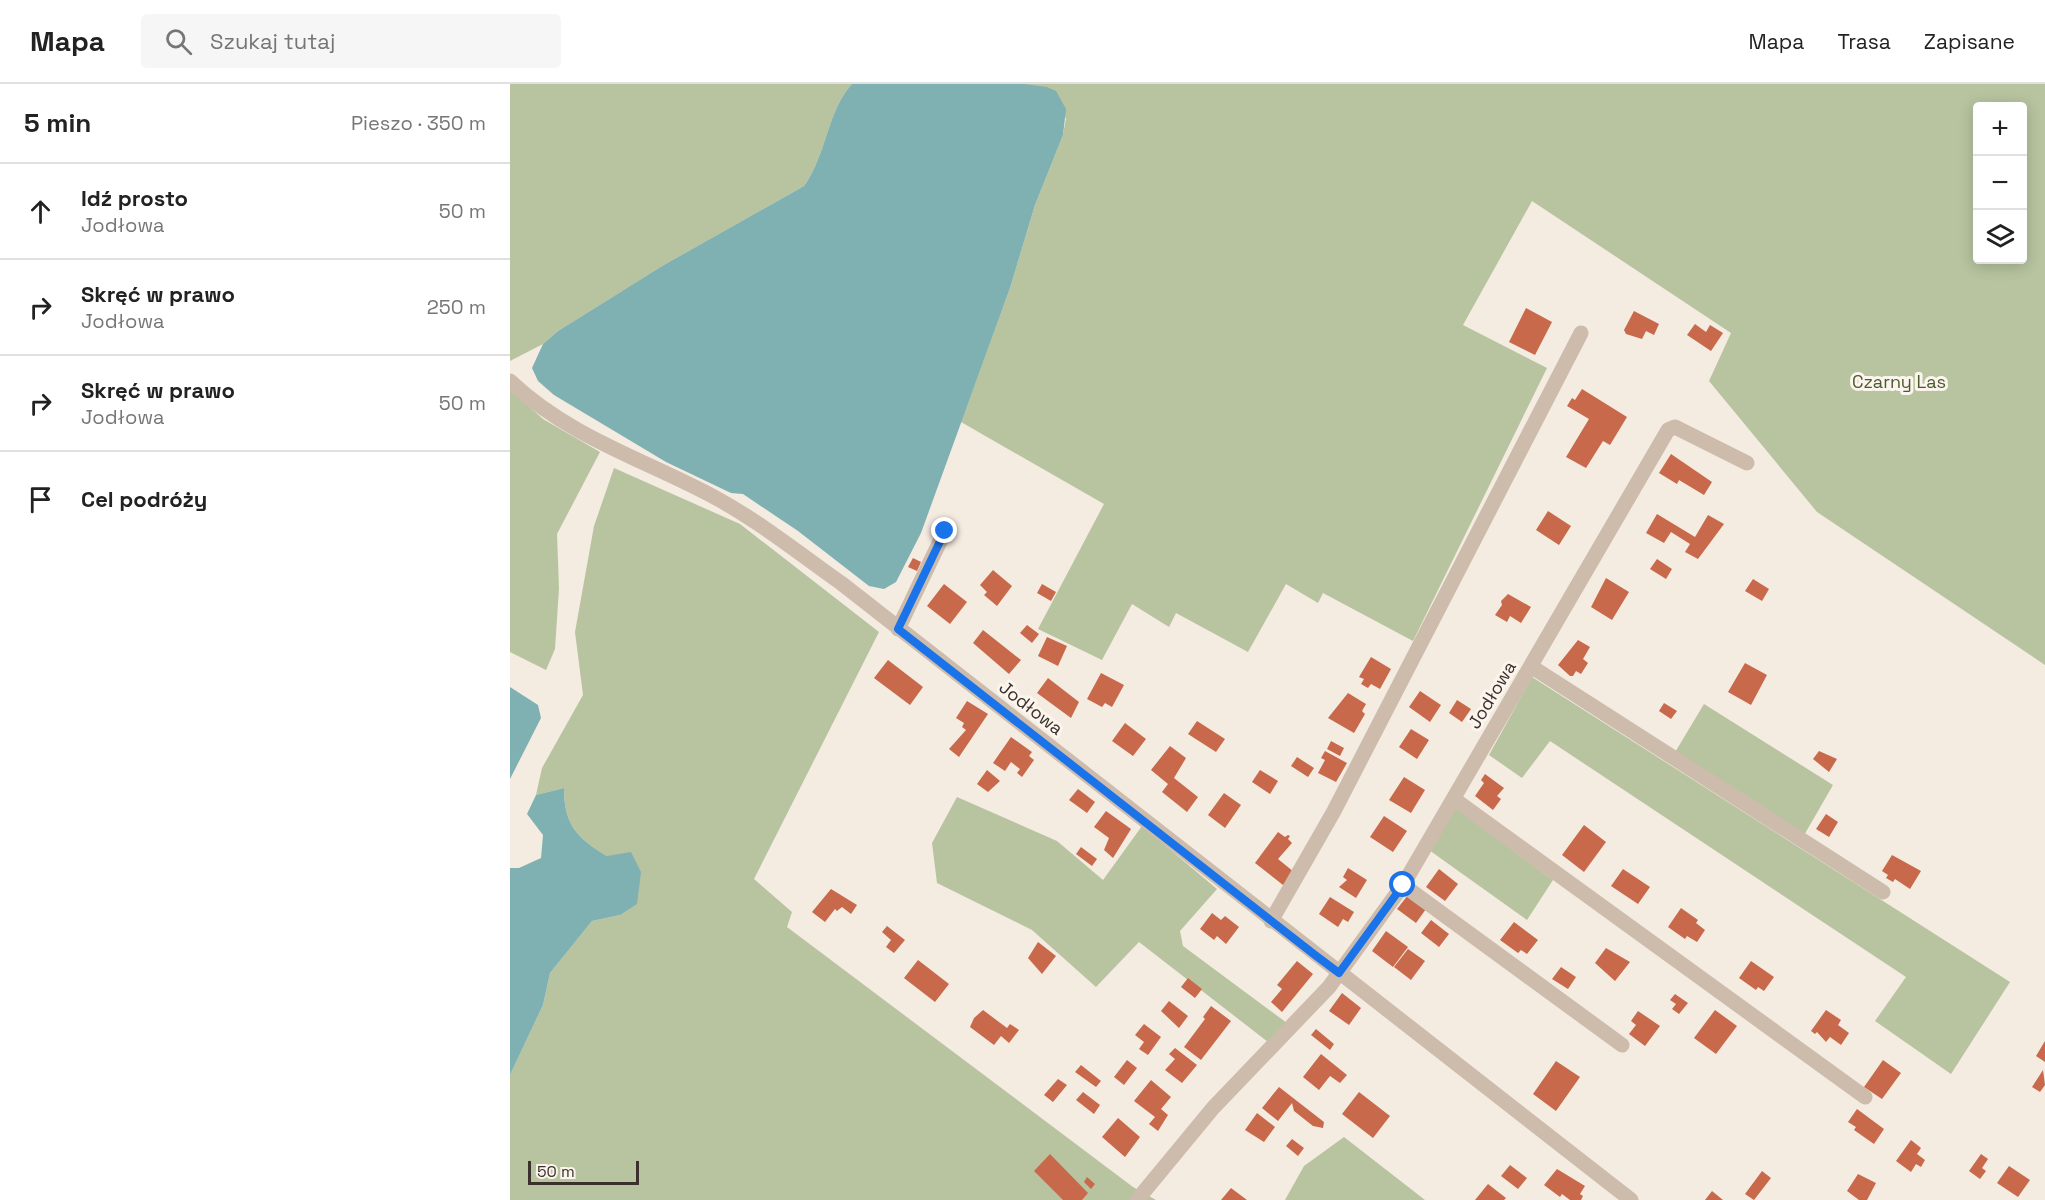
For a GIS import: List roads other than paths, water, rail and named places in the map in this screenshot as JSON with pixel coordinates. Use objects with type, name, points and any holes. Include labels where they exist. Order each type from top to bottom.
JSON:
[{"type":"street","points":[[1271,921],[1334,811],[1581,333]]},
{"type":"street","name":"Jodłowa","points":[[510,381],[561,421],[634,461],[717,499],[747,517],[857,595],[1271,921],[1631,1200]]},
{"type":"street","name":"Jodłowa","points":[[1137,1200],[1213,1108],[1329,987],[1403,885],[1532,667],[1668,429],[1676,427],[1747,463]]},
{"type":"street","points":[[898,629],[945,531]]},
{"type":"street","points":[[1532,667],[1883,892]]},
{"type":"street","points":[[1454,799],[1865,1097]]},
{"type":"street","points":[[1403,885],[1622,1045]]},
{"type":"water","points":[[852,84],[1024,84],[1047,87],[1056,91],[1066,109],[1063,135],[1035,205],[1010,288],[921,533],[896,582],[884,589],[869,586],[798,531],[743,494],[731,493],[666,462],[554,395],[538,381],[532,368],[543,344],[558,331],[662,266],[804,186],[818,160],[837,107]]},
{"type":"water","points":[[510,687],[538,705],[541,718],[510,779]]},
{"type":"water","points":[[564,788],[566,812],[580,836],[607,856],[631,852],[641,872],[637,904],[620,915],[592,921],[550,973],[543,1005],[510,1075],[510,868],[519,868],[541,858],[543,835],[527,814],[536,795]]},
{"type":"park label","name":"Czarny Las","points":[[1899,382]]}]
